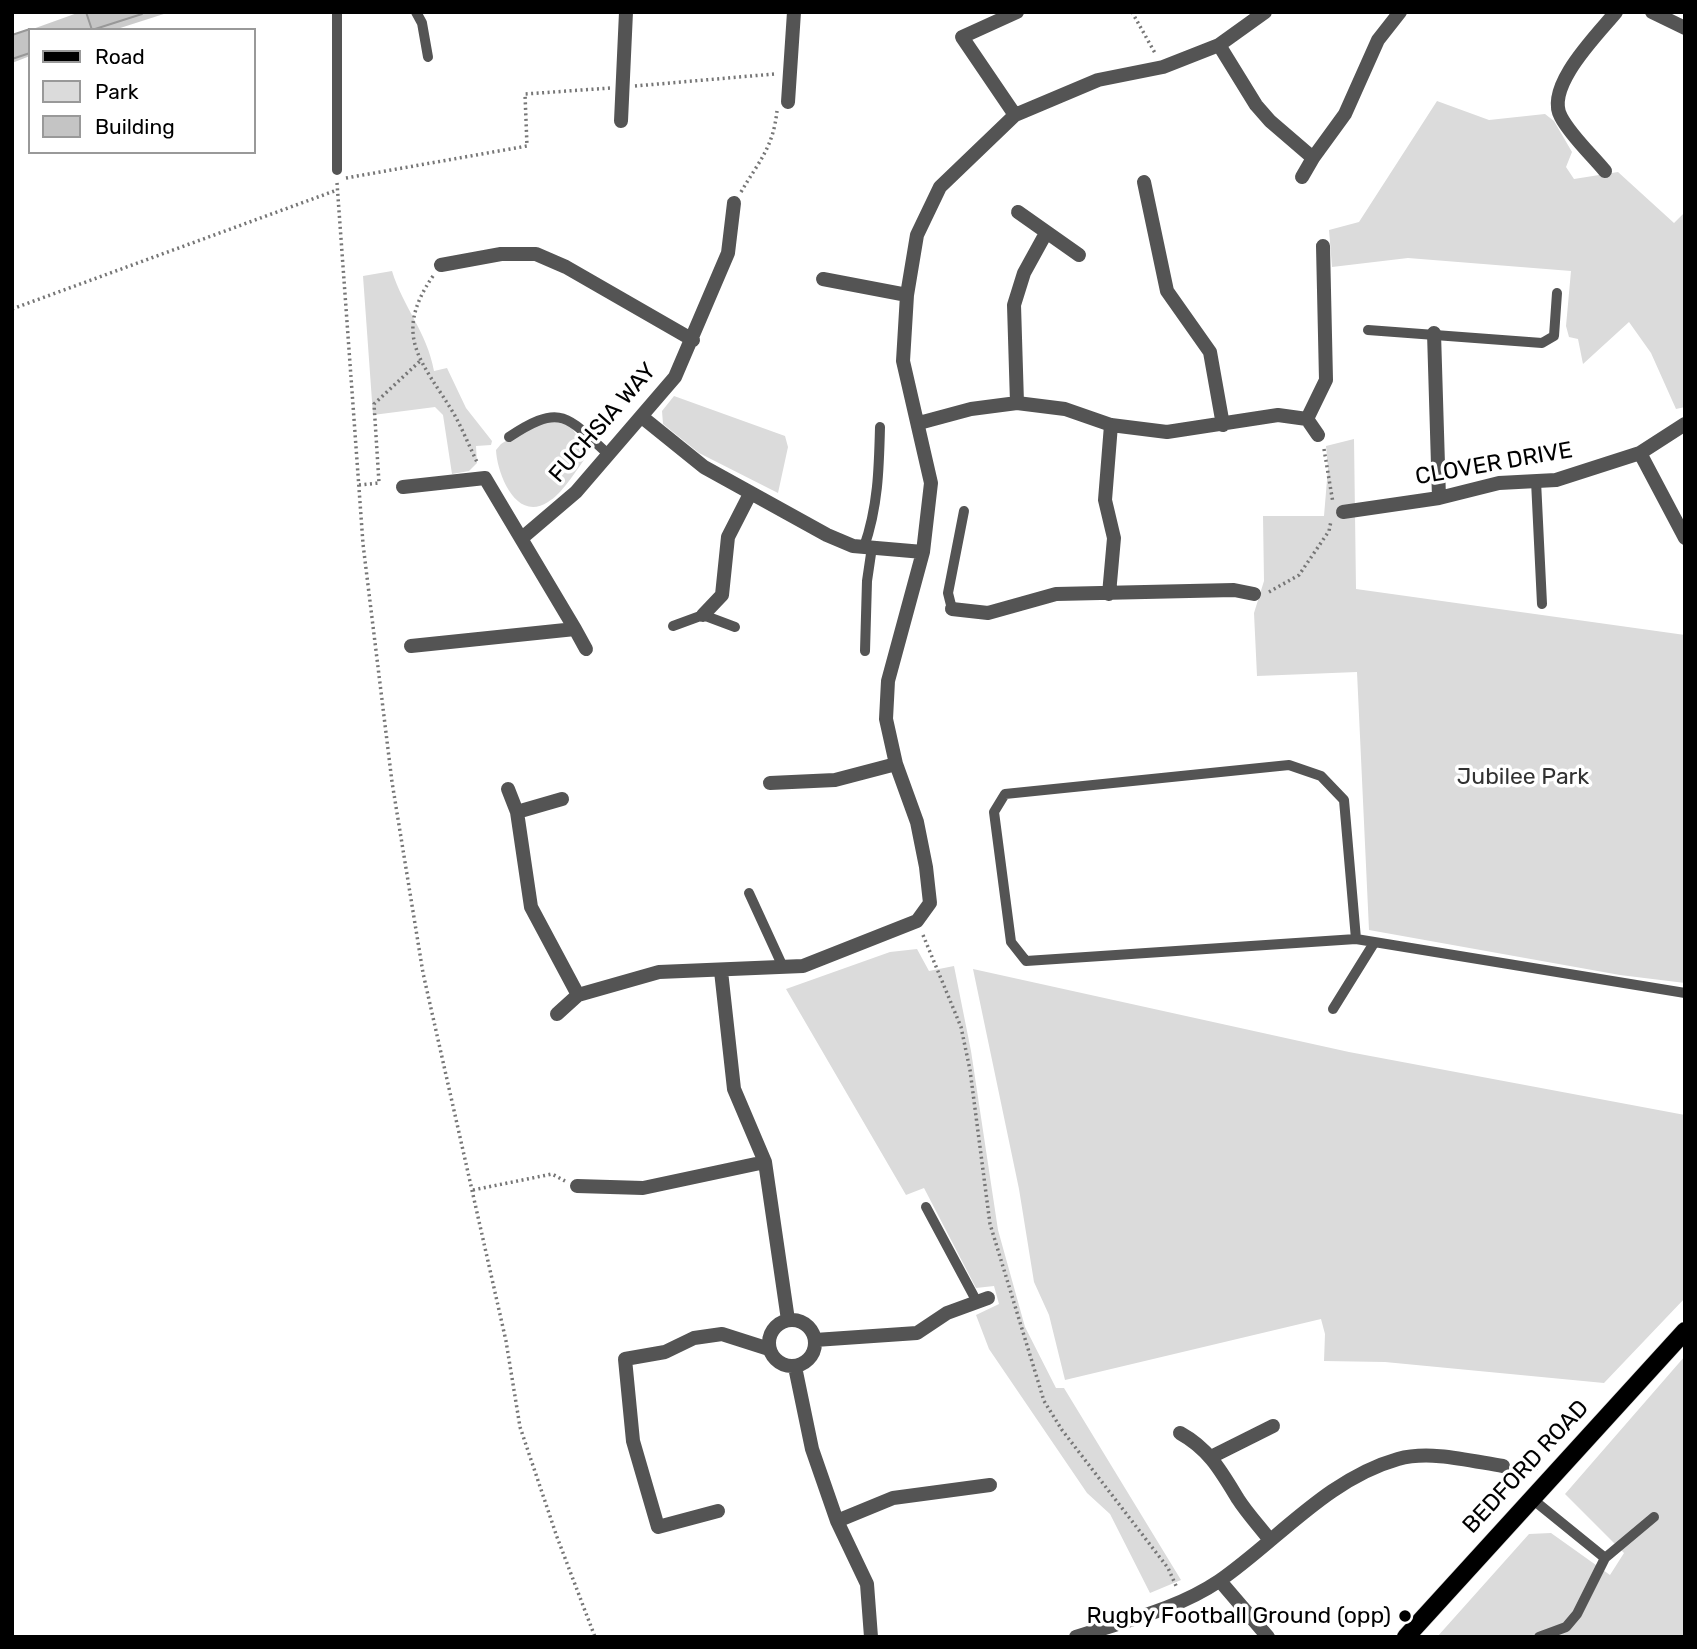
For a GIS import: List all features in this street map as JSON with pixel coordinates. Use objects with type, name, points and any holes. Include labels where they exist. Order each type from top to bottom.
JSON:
[{"type":"main road","name":"BEDFORD ROAD","points":[[1406,1637],[1685,1331]]},
{"type":"street","points":[[621,121],[626,12]]},
{"type":"street","points":[[788,102],[794,12]]},
{"type":"street","points":[[1015,115],[962,37],[1017,12]]},
{"type":"street","points":[[557,1014],[578,995],[659,972],[803,966],[922,917],[930,903],[924,855],[917,822],[896,764],[886,719],[888,681],[923,552],[931,483],[903,361],[906,295],[917,235],[940,187],[1015,115],[1098,80],[1163,67],[1219,45],[1265,12]]},
{"type":"street","points":[[1302,177],[1345,114],[1378,40],[1399,12]]},
{"type":"street","points":[[1605,172],[1559,115],[1559,91],[1575,61],[1616,12]]},
{"type":"street","points":[[1652,12],[1685,28]]},
{"type":"street","points":[[1219,45],[1256,105],[1270,121],[1313,158]]},
{"type":"street","points":[[1144,182],[1167,291],[1210,352],[1223,425]]},
{"type":"street","name":"FUCHSIA WAY","points":[[522,538],[576,492],[675,377],[728,253],[734,203]]},
{"type":"street","points":[[1018,212],[1079,255]]},
{"type":"street","points":[[1017,403],[1014,305],[1024,273],[1046,233]]},
{"type":"street","points":[[1307,419],[1326,380],[1323,246]]},
{"type":"street","points":[[441,265],[501,254],[536,254],[566,267],[693,340]]},
{"type":"street","points":[[823,279],[906,295]]},
{"type":"street","points":[[1434,333],[1439,498]]},
{"type":"street","points":[[919,424],[971,409],[1017,403],[1065,409],[1111,425],[1167,432],[1278,415],[1307,419],[1318,435]]},
{"type":"street","points":[[642,417],[704,467],[827,535],[868,547],[923,552]]},
{"type":"street","name":"CLOVER DRIVE","points":[[1343,512],[1439,498],[1499,483],[1556,480],[1640,453],[1685,424]]},
{"type":"street","points":[[1110,594],[1114,538],[1105,500],[1111,425]]},
{"type":"street","points":[[1640,453],[1685,538]]},
{"type":"street","points":[[403,486],[485,478],[586,649]]},
{"type":"street","points":[[703,615],[722,595],[728,537],[750,494]]},
{"type":"street","points":[[952,609],[988,613],[1056,594],[1234,590],[1254,594]]},
{"type":"street","points":[[411,646],[575,629]]},
{"type":"street","points":[[770,783],[835,780],[896,764]]},
{"type":"street","points":[[508,789],[517,812],[531,907],[578,995]]},
{"type":"street","points":[[517,812],[562,799]]},
{"type":"street","points":[[721,971],[734,1089],[765,1162],[788,1320]]},
{"type":"street","points":[[577,1186],[643,1188],[765,1162]]},
{"type":"street","points":[[815,1340],[917,1333],[947,1313],[983,1300]]},
{"type":"street","points":[[718,1511],[658,1527],[633,1441],[625,1359],[665,1352],[694,1338],[722,1334],[769,1349],[779,1363],[795,1367],[812,1355],[815,1340],[804,1322],[788,1320],[771,1333],[769,1349]]},
{"type":"street","points":[[795,1367],[812,1450],[836,1521],[867,1584],[872,1637]]},
{"type":"street","points":[[1211,1457],[1273,1426]]},
{"type":"street","points":[[1180,1433],[1200,1444],[1211,1457],[1269,1539]]},
{"type":"street","points":[[1076,1637],[1184,1602],[1220,1581],[1269,1539],[1351,1480],[1399,1459],[1446,1457],[1503,1466]]},
{"type":"street","points":[[836,1521],[893,1498],[990,1485]]},
{"type":"street","points":[[1220,1581],[1268,1637]]},
{"type":"lane","points":[[337,12],[337,170]]},
{"type":"lane","points":[[416,12],[422,23],[428,57]]},
{"type":"lane","points":[[1368,330],[1542,343],[1553,336],[1557,293]]},
{"type":"lane","points":[[509,437],[544,417],[557,415],[576,426],[609,455]]},
{"type":"lane","points":[[865,651],[868,547],[875,508],[880,427]]},
{"type":"lane","points":[[1536,481],[1542,604]]},
{"type":"lane","points":[[952,609],[948,593],[964,511]]},
{"type":"lane","points":[[673,626],[703,615],[735,627]]},
{"type":"lane","points":[[1356,939],[1344,800],[1321,776],[1289,765],[1005,794],[994,812],[1011,943],[1026,961],[1356,939],[1685,993]]},
{"type":"lane","points":[[749,893],[783,967]]},
{"type":"lane","points":[[1333,1009],[1374,943]]},
{"type":"lane","points":[[926,1207],[983,1300]]},
{"type":"lane","points":[[1531,1498],[1605,1558]]},
{"type":"lane","points":[[1539,1637],[1566,1627],[1577,1614],[1605,1558],[1654,1517]]},
{"type":"path","points":[[1132,12],[1163,67]]},
{"type":"path","points":[[595,1637],[557,1537],[520,1427],[506,1341],[423,973],[390,769],[359,485],[337,180],[527,146],[525,94],[790,72]]},
{"type":"path","points":[[734,203],[767,153],[774,135],[777,107],[788,102]]},
{"type":"path","points":[[12,309],[337,190]]},
{"type":"path","points":[[441,265],[421,293],[415,312],[414,343],[426,374],[454,414],[485,478]]},
{"type":"path","points":[[359,485],[379,483],[374,404],[421,360]]},
{"type":"path","points":[[1254,594],[1266,594],[1299,575],[1329,531],[1334,511],[1328,458],[1318,435]]},
{"type":"path","points":[[922,917],[961,1027],[970,1070],[990,1224],[1044,1401],[1062,1430],[1168,1568],[1184,1602]]},
{"type":"path","points":[[473,1190],[552,1174],[577,1186]]},
{"type":"path","points":[[1503,1466],[1525,1464],[1538,1468],[1550,1478]]},
{"type":"green space","points":[[1437,101],[1489,120],[1545,114],[1554,121],[1572,152],[1566,167],[1574,179],[1618,172],[1674,223],[1685,212],[1685,407],[1676,409],[1651,353],[1629,322],[1583,364],[1578,339],[1569,337],[1566,326],[1571,271],[1408,258],[1332,267],[1329,230],[1359,222]]},
{"type":"green space","points":[[392,271],[421,332],[434,371],[447,368],[466,408],[492,441],[491,445],[476,446],[477,463],[469,471],[452,474],[443,415],[435,407],[373,415],[363,276]]},
{"type":"green space","points":[[674,396],[785,436],[788,447],[778,493],[699,453],[663,424],[662,411]]},
{"type":"green space","points":[[536,422],[568,422],[583,445],[584,460],[558,494],[537,507],[518,501],[510,492],[500,471],[496,450]]},
{"type":"green space","name":"Jubilee Park","points":[[1354,439],[1356,589],[1685,635],[1685,983],[1620,975],[1369,930],[1357,672],[1257,676],[1254,613],[1264,581],[1263,516],[1324,516],[1328,468],[1326,446]]},
{"type":"green space","points":[[917,949],[929,971],[954,966],[971,1051],[998,1230],[1025,1327],[1056,1388],[1064,1388],[1181,1580],[1150,1593],[1110,1514],[1087,1493],[989,1349],[976,1315],[999,1304],[994,1286],[976,1288],[924,1188],[906,1195],[786,989],[890,952]]},
{"type":"green space","points":[[973,969],[1349,1052],[1685,1115],[1685,1298],[1604,1383],[1385,1362],[1324,1361],[1325,1334],[1321,1319],[1065,1380],[1049,1315],[1034,1282],[1019,1189]]},
{"type":"green space","points":[[1685,1356],[1685,1637],[1437,1637],[1529,1534],[1551,1533],[1610,1575],[1624,1553],[1565,1494]]},
{"type":"building","points":[[86,12],[142,12],[98,28],[91,28]]},
{"type":"building","points":[[28,30],[28,54],[12,59],[12,35]]},
{"type":"place","name":"Rugby Football Ground (opp)","points":[[1405,1616]]}]
